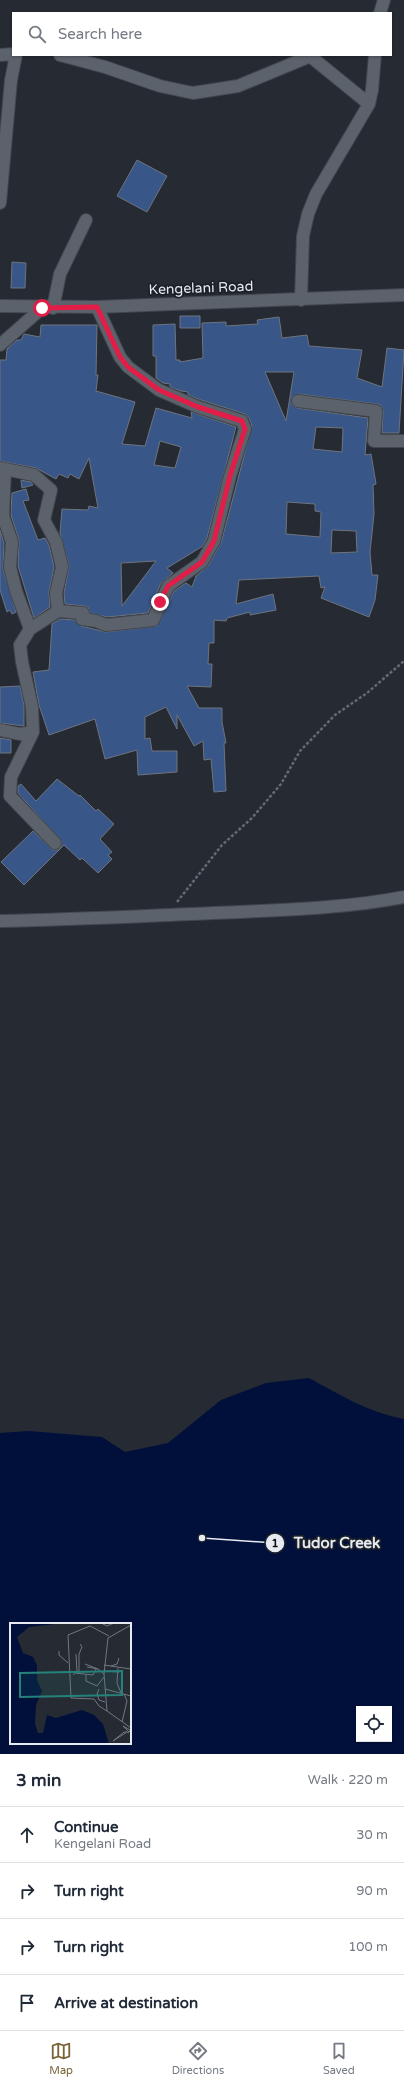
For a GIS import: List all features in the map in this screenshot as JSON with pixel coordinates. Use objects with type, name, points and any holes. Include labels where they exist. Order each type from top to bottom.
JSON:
[{"type":"street","points":[[380,12],[384,0]]},
{"type":"street","points":[[0,55],[12,54]]},
{"type":"street","points":[[0,203],[11,80],[16,56]]},
{"type":"street","points":[[64,56],[106,67],[160,86],[193,93],[238,86],[312,56],[369,104]]},
{"type":"street","points":[[301,300],[303,236],[308,214],[316,194],[369,104],[372,90],[374,56]]},
{"type":"street","points":[[0,345],[48,308],[60,274],[86,220]]},
{"type":"street","name":"Kengelani Road","points":[[0,306],[48,308],[97,307],[404,295]]},
{"type":"street","points":[[55,843],[10,796],[6,778],[33,732],[32,707],[22,662],[20,645],[30,629],[58,611],[83,613],[82,619],[96,621],[106,625],[153,620],[168,586],[202,562],[214,541],[230,476],[245,429],[242,421],[198,407],[159,390],[128,367],[120,357],[97,307]]},
{"type":"street","points":[[298,401],[376,411],[374,441],[404,440]]},
{"type":"street","points":[[30,629],[16,591],[10,567],[12,542],[3,516],[3,468],[34,475],[51,490],[44,520],[56,542],[62,567],[56,593],[58,611]]},
{"type":"street","points":[[0,730],[20,734],[33,732]]},
{"type":"street","points":[[0,920],[86,920],[377,902],[404,897]]},
{"type":"path","points":[[167,915],[222,845],[252,818],[281,784],[300,751],[335,714],[367,693],[404,661]]},
{"type":"water","points":[[309,1378],[367,1408],[404,1419],[404,1754],[0,1754],[0,1433],[29,1431],[102,1437],[125,1452],[168,1443],[221,1400],[266,1383]]},
{"type":"building","points":[[137,160],[167,176],[147,212],[117,196]]},
{"type":"building","points":[[12,262],[26,263],[25,288],[11,288]]},
{"type":"building","points":[[180,316],[200,316],[200,328],[180,328]]},
{"type":"building","points":[[279,317],[282,338],[307,335],[309,346],[362,350],[357,378],[382,387],[387,348],[404,350],[399,433],[382,433],[383,411],[381,405],[299,394],[292,397],[291,404],[297,408],[368,418],[365,455],[371,454],[376,484],[373,485],[374,514],[370,552],[372,575],[378,575],[375,600],[369,617],[321,598],[325,587],[321,588],[319,576],[239,580],[236,604],[273,594],[276,610],[250,615],[250,612],[227,618],[226,621],[214,620],[214,643],[209,643],[208,664],[212,664],[211,687],[187,686],[199,708],[222,708],[222,722],[226,743],[224,743],[226,791],[214,792],[211,759],[204,760],[203,741],[194,746],[177,715],[177,729],[166,707],[145,717],[145,739],[150,738],[152,751],[177,751],[177,772],[138,775],[137,750],[105,759],[95,719],[49,735],[39,705],[33,672],[49,670],[52,624],[60,619],[75,620],[81,626],[106,632],[157,626],[174,591],[186,583],[192,587],[196,576],[208,566],[221,543],[252,426],[249,418],[245,414],[188,395],[188,392],[170,387],[170,384],[163,383],[156,378],[156,356],[153,356],[153,325],[175,324],[176,360],[180,360],[180,362],[203,358],[202,323],[226,322],[226,326],[258,324],[257,320]],"holes":[[[265,372],[294,372],[286,421]],[[316,427],[343,428],[342,452],[313,449]],[[287,502],[315,504],[315,511],[321,512],[320,537],[286,534]],[[332,530],[356,531],[357,552],[331,553]]]},
{"type":"building","points":[[41,325],[97,325],[96,375],[98,375],[96,391],[135,402],[122,444],[145,446],[156,408],[192,418],[191,412],[236,427],[207,538],[203,546],[167,568],[173,573],[161,583],[148,613],[107,617],[90,613],[88,607],[65,604],[64,593],[69,566],[60,533],[62,509],[88,510],[89,506],[98,508],[89,458],[79,479],[70,474],[68,478],[59,474],[56,479],[36,468],[0,461],[0,360],[6,360],[7,349],[17,340],[21,340],[24,334],[40,337]],"holes":[[[160,441],[181,447],[175,468],[154,465]],[[156,561],[122,606],[121,563]]]},
{"type":"building","points":[[21,480],[31,482],[33,485],[22,488]]},
{"type":"building","points":[[26,489],[29,500],[23,501],[38,540],[45,538],[49,545],[54,567],[49,592],[50,607],[34,618],[18,566],[19,540],[11,515],[12,493]]},
{"type":"building","points":[[0,530],[4,543],[3,569],[16,612],[12,614],[10,610],[7,612],[0,590]]},
{"type":"building","points":[[20,686],[24,705],[24,726],[0,723],[0,687]]},
{"type":"building","points":[[0,738],[11,740],[11,753],[0,753]]},
{"type":"building","points":[[57,779],[79,796],[80,795],[96,811],[98,809],[114,824],[100,839],[112,852],[108,855],[112,859],[98,873],[82,858],[80,860],[64,845],[60,849],[62,842],[18,793],[18,786],[21,784],[36,801]]},
{"type":"building","points":[[33,831],[53,850],[60,849],[24,885],[1,862]]},
{"type":"place","name":"Tudor Creek","points":[[202,1538]]},
{"type":"route","points":[[42,308],[97,307],[120,357],[128,367],[159,390],[198,407],[242,421],[245,429],[230,476],[214,541],[202,562],[168,586],[160,602]]}]
